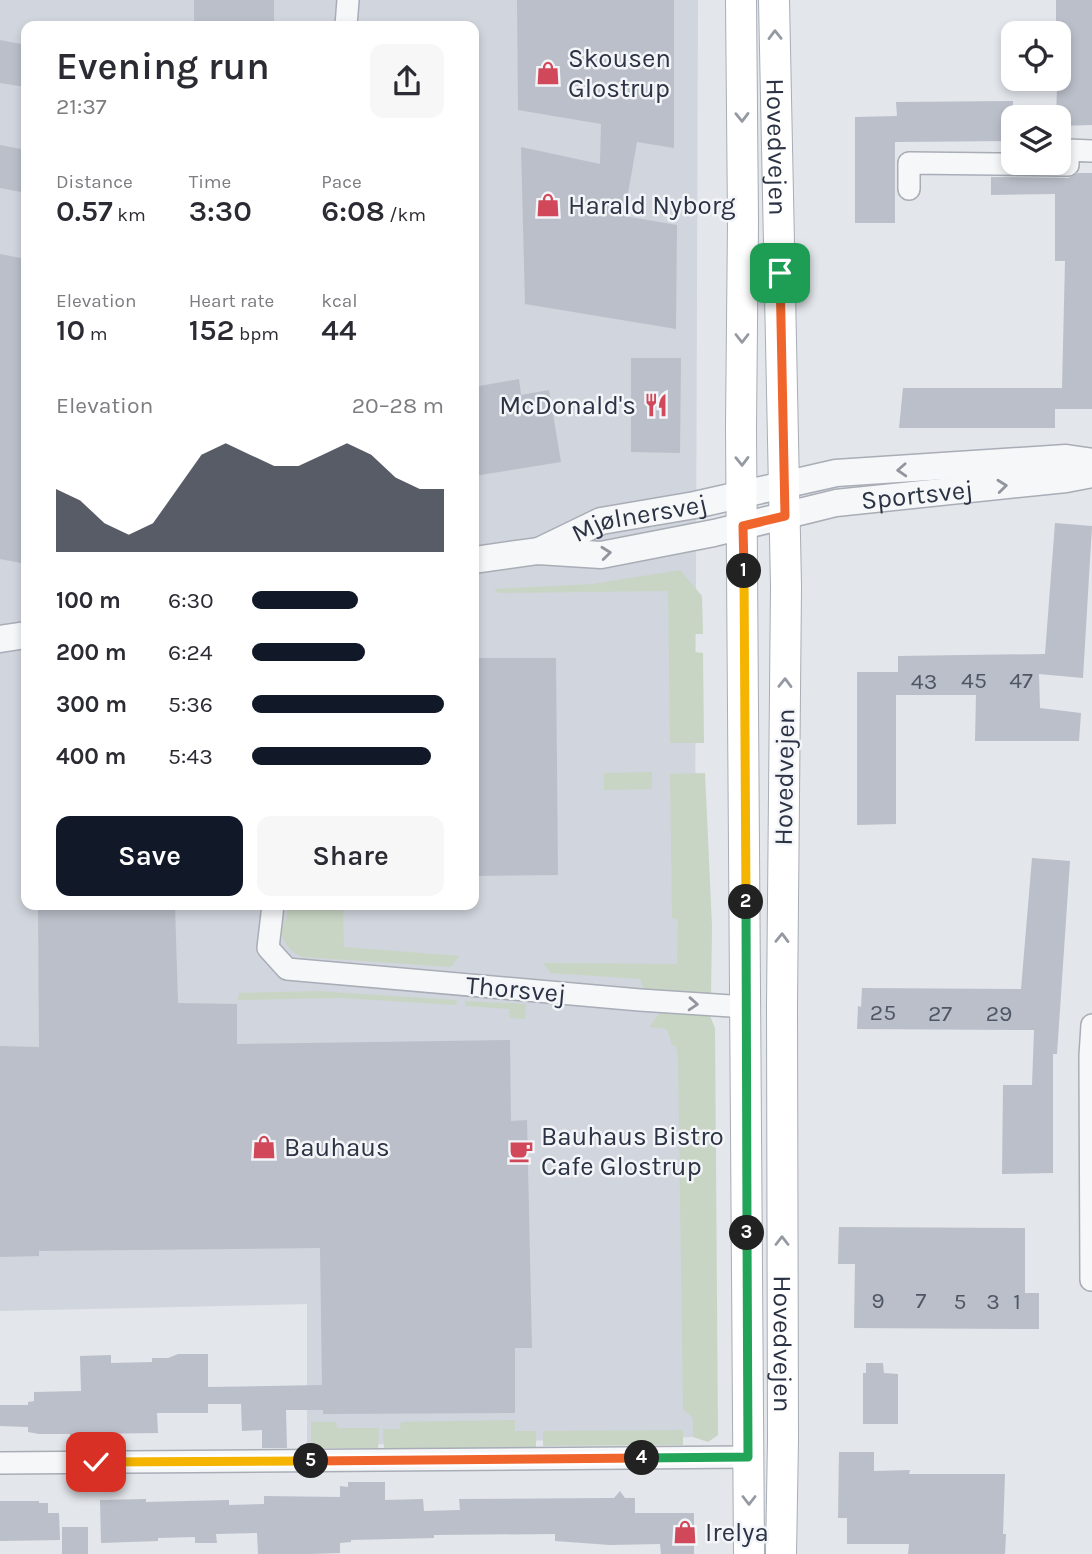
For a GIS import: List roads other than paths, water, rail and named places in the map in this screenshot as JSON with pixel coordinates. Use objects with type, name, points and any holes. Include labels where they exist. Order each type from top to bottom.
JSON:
[{"type":"main road","name":"Hovedvejen","points":[[741,0],[749,1554]]},
{"type":"main road","name":"Hovedvejen","points":[[774,0],[786,586],[781,1554]]},
{"type":"street","points":[[346,21],[348,0]]},
{"type":"street","points":[[909,189],[909,163],[1069,165],[1068,150],[1092,150]]},
{"type":"street","name":"Sportsvej","points":[[743,495],[836,473],[1066,458],[1092,462]]},
{"type":"street","name":"Sportsvej","points":[[743,526],[836,503],[1092,474]]},
{"type":"street","name":"Mjølnersvej","points":[[538,551],[601,521],[743,495]]},
{"type":"street","name":"Mjølnersvej","points":[[479,559],[538,551],[601,555],[743,526]]},
{"type":"street","points":[[0,639],[21,636]]},
{"type":"street","name":"Thorsvej","points":[[272,910],[268,948],[286,969],[746,1007]]},
{"type":"street","points":[[1091,1280],[1092,1025]]},
{"type":"street","points":[[0,1463],[748,1457]]},
{"type":"place","name":"Skousen Glostrup","points":[[548,73]]},
{"type":"place","name":"Harald Nyborg","points":[[548,205]]},
{"type":"place","name":"McDonald's","points":[[656,405]]},
{"type":"place","name":"Bauhaus","points":[[264,1147]]},
{"type":"place","name":"Bauhaus Bistro Cafe Glostrup","points":[[521,1151]]},
{"type":"place","name":"Irelya","points":[[685,1532]]}]
